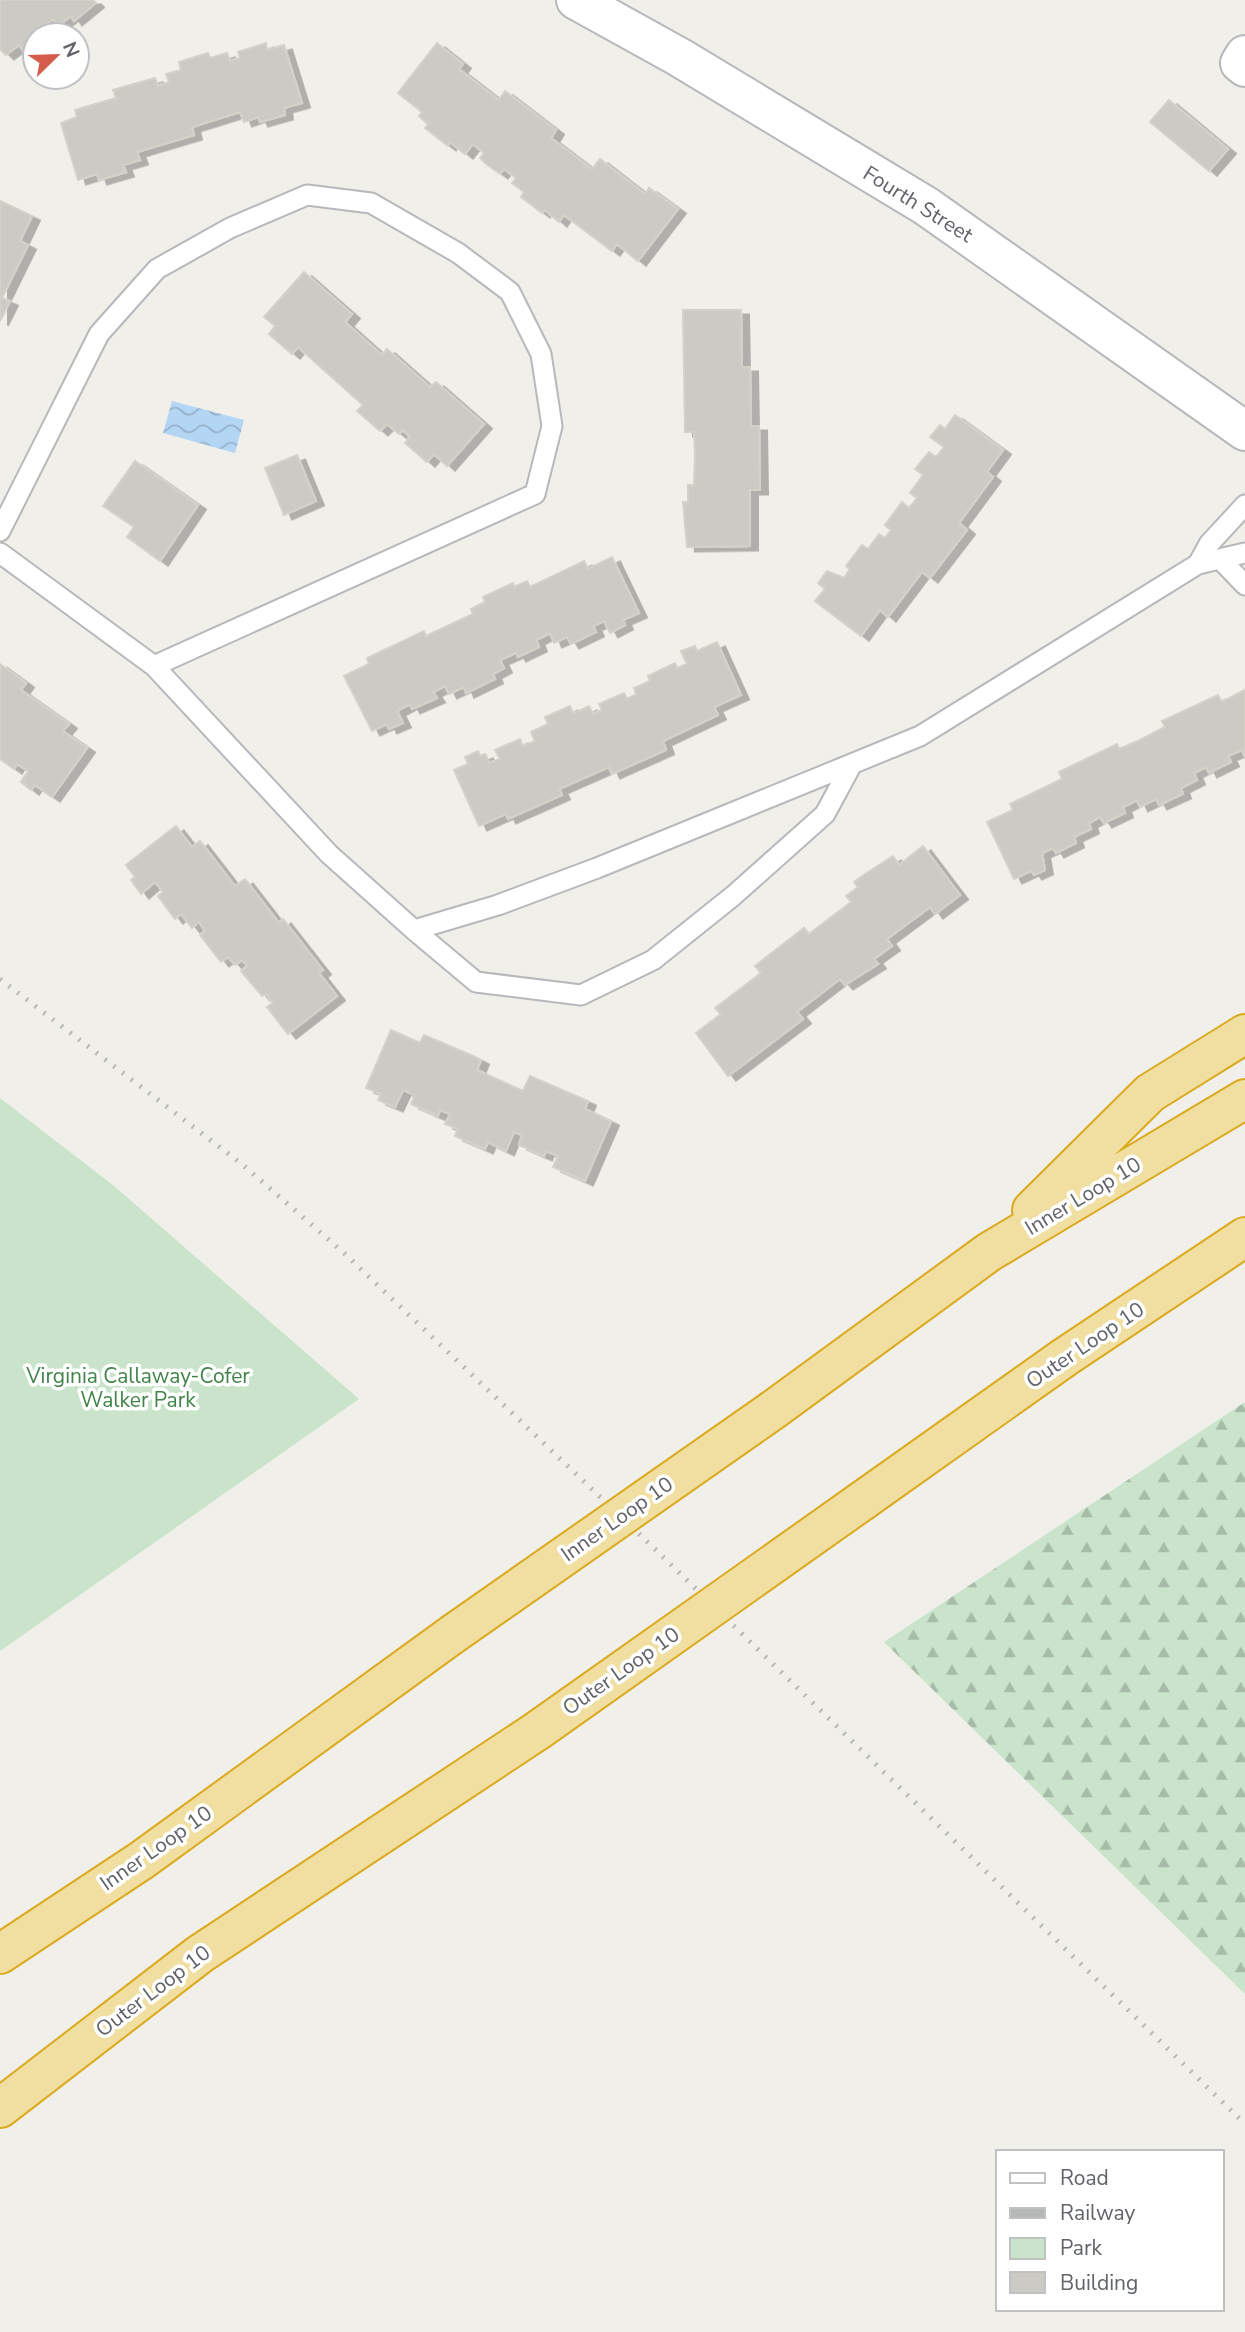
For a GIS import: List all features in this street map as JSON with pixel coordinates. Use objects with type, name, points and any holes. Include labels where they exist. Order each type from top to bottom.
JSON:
[{"type":"highway","points":[[989,1252],[1150,1093],[1245,1034]]},
{"type":"highway","name":"Inner Loop 10","points":[[0,1954],[142,1860],[453,1634],[773,1410],[989,1252],[1245,1099]]},
{"type":"highway","name":"Outer Loop 10","points":[[0,2108],[200,1954],[537,1731],[1065,1357],[1245,1237]]},
{"type":"street","name":"Fourth Street","points":[[576,0],[679,57],[926,206],[1245,431]]},
{"type":"street","points":[[1245,55],[1240,63],[1245,67]]},
{"type":"lane","points":[[0,531],[99,334],[157,269],[230,228],[307,195],[371,203],[458,253],[510,292],[541,354],[552,426],[535,494],[154,666]]},
{"type":"lane","points":[[1198,564],[1209,544],[1245,505]]},
{"type":"lane","points":[[0,553],[154,666],[329,854],[476,982],[582,996],[653,960],[733,896],[825,814],[852,764]]},
{"type":"lane","points":[[414,930],[498,905],[585,872],[920,736],[1198,564],[1245,553]]},
{"type":"lane","points":[[1220,559],[1245,585]]},
{"type":"green space","name":"Virginia Callaway-Cofer Walker Park","points":[[0,1098],[114,1186],[359,1399],[0,1651]]},
{"type":"green space","points":[[1245,1402],[1245,1994],[884,1642]]},
{"type":"water","points":[[172,401],[244,420],[235,453],[163,433]]},
{"type":"building","points":[[0,0],[93,0],[96,3],[74,21],[71,16],[64,21],[21,21],[21,48],[19,45],[6,55],[0,49]]},
{"type":"building","points":[[266,43],[267,50],[284,45],[302,103],[284,108],[285,115],[260,122],[258,117],[244,122],[240,112],[192,127],[194,135],[137,152],[140,160],[123,165],[126,172],[99,180],[97,174],[78,180],[61,123],[77,117],[75,110],[116,98],[113,90],[155,78],[158,86],[169,82],[166,74],[181,70],[179,62],[208,53],[210,58],[227,53],[230,61],[240,58],[238,52]]},
{"type":"building","points":[[437,43],[463,64],[459,69],[499,100],[505,91],[556,130],[551,138],[592,169],[600,159],[645,194],[649,188],[678,209],[638,261],[617,244],[612,251],[564,215],[559,222],[545,210],[542,213],[521,197],[524,192],[512,183],[516,178],[504,169],[500,174],[485,163],[480,158],[484,153],[473,144],[465,154],[450,142],[448,146],[425,128],[428,124],[419,116],[422,112],[398,93]]},
{"type":"building","points":[[1169,100],[1228,149],[1209,171],[1150,122]]},
{"type":"building","points":[[0,201],[32,216],[20,241],[28,245],[2,298],[10,301],[0,321]]},
{"type":"building","points":[[304,272],[352,314],[345,322],[382,355],[387,349],[430,387],[436,382],[484,424],[447,466],[434,454],[427,462],[405,443],[410,437],[403,430],[399,434],[387,424],[380,431],[357,411],[363,405],[298,347],[292,354],[269,334],[275,326],[264,317]]},
{"type":"building","points":[[683,310],[741,310],[742,367],[750,367],[751,426],[759,426],[760,490],[750,490],[750,546],[687,547],[683,502],[688,502],[688,485],[694,485],[695,455],[694,432],[685,432]]},
{"type":"building","points":[[955,415],[1003,450],[987,472],[993,477],[959,523],[967,530],[930,578],[922,572],[888,617],[880,610],[861,636],[815,601],[825,589],[818,583],[827,571],[844,578],[850,569],[846,566],[862,545],[868,549],[879,534],[885,538],[891,530],[885,525],[902,502],[909,508],[917,498],[910,493],[923,475],[915,469],[929,452],[936,457],[944,447],[930,437],[940,425],[945,429]]},
{"type":"building","points":[[297,455],[316,501],[284,515],[265,468]]},
{"type":"building","points":[[135,461],[198,505],[160,561],[127,537],[134,527],[103,506]]},
{"type":"building","points":[[612,557],[639,613],[623,620],[625,625],[610,633],[604,621],[593,626],[596,632],[571,644],[567,637],[554,643],[550,633],[536,640],[539,647],[518,657],[516,653],[500,660],[504,668],[493,674],[495,679],[466,693],[464,687],[449,694],[445,686],[433,692],[437,698],[412,709],[410,704],[397,711],[403,723],[389,729],[387,724],[372,731],[344,676],[369,664],[367,658],[424,631],[426,636],[473,614],[471,609],[485,602],[483,597],[513,583],[514,587],[527,581],[530,587],[584,561],[588,569]]},
{"type":"building","points":[[717,642],[741,695],[714,707],[718,715],[663,741],[666,750],[612,774],[609,767],[559,789],[562,795],[508,819],[506,814],[479,826],[454,770],[468,764],[465,757],[478,751],[480,756],[485,754],[489,763],[500,759],[495,750],[520,739],[523,747],[535,741],[531,732],[548,724],[545,717],[570,706],[573,714],[589,706],[593,714],[602,710],[599,704],[624,693],[627,699],[636,694],[634,688],[650,681],[648,676],[675,663],[677,668],[687,664],[681,651],[695,646],[697,651]]},
{"type":"building","points":[[0,664],[26,683],[21,690],[69,724],[63,731],[87,748],[52,797],[35,785],[31,790],[21,782],[28,771],[17,764],[14,769],[0,759]]},
{"type":"building","points":[[1245,690],[1245,757],[1242,750],[1228,756],[1231,762],[1209,773],[1206,767],[1194,773],[1197,780],[1181,788],[1183,794],[1159,805],[1156,799],[1140,807],[1137,800],[1123,807],[1125,813],[1104,823],[1100,817],[1089,823],[1091,829],[1074,837],[1076,843],[1056,853],[1053,848],[1042,853],[1045,870],[1034,875],[1031,871],[1014,879],[987,822],[1013,810],[1010,804],[1062,779],[1059,772],[1117,744],[1119,749],[1138,741],[1165,727],[1162,721],[1218,695],[1222,702]]},
{"type":"building","points":[[176,826],[192,847],[200,841],[235,886],[245,879],[279,923],[283,919],[323,970],[319,973],[337,996],[288,1034],[267,1007],[273,1003],[266,994],[262,996],[241,971],[247,966],[242,960],[235,965],[228,957],[221,962],[200,935],[205,931],[199,922],[192,928],[181,914],[175,919],[158,896],[163,892],[155,882],[141,894],[131,880],[135,877],[126,865]]},
{"type":"building","points":[[923,846],[960,895],[935,914],[930,907],[887,939],[892,946],[874,959],[878,964],[845,985],[840,979],[797,1012],[803,1019],[728,1076],[696,1033],[721,1014],[715,1008],[761,973],[755,966],[804,928],[809,934],[851,902],[846,896],[858,887],[854,882],[893,856],[899,865]]},
{"type":"building","points":[[391,1030],[420,1043],[424,1035],[473,1056],[481,1060],[477,1070],[523,1091],[530,1076],[588,1101],[585,1109],[611,1121],[585,1181],[553,1167],[558,1156],[546,1151],[544,1156],[519,1145],[522,1135],[514,1132],[506,1151],[488,1142],[485,1149],[455,1136],[458,1129],[445,1124],[450,1114],[440,1110],[438,1116],[411,1104],[415,1095],[403,1090],[395,1107],[378,1100],[381,1094],[366,1088]]},
{"type":"railway","points":[[0,979],[243,1165],[344,1253],[659,1553],[1245,2124]]}]
